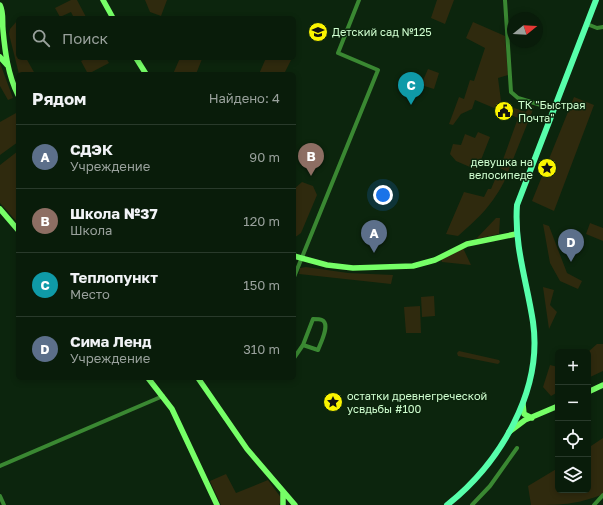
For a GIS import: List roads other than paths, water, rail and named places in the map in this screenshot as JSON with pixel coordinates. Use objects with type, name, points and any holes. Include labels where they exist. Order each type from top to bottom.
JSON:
[{"type":"main road","points":[[447,505],[482,470],[507,433],[523,400],[534,365],[535,338],[516,234],[515,215],[519,196],[596,0]]},
{"type":"street","points":[[103,0],[112,16]]},
{"type":"street","points":[[296,272],[378,70],[338,53],[359,0]]},
{"type":"street","points":[[505,0],[511,92],[518,98],[554,109]]},
{"type":"street","points":[[0,5],[3,10],[1,25],[7,66],[16,90]]},
{"type":"street","points":[[587,24],[597,28],[603,27]]},
{"type":"street","points":[[0,57],[7,66]]},
{"type":"street","points":[[137,60],[145,72]]},
{"type":"street","points":[[0,209],[16,228]]},
{"type":"street","points":[[296,256],[327,265],[352,268],[413,266],[435,260],[467,244],[516,234]]},
{"type":"street","points":[[296,355],[303,345],[312,319],[322,320],[325,323],[326,328],[318,350],[303,345]]},
{"type":"street","points":[[150,380],[172,409],[217,505]]},
{"type":"street","points":[[199,380],[247,449],[295,505]]},
{"type":"street","points":[[591,391],[603,385]]},
{"type":"street","points":[[1,464],[163,396]]},
{"type":"street","points":[[523,400],[524,414],[527,417],[532,418]]},
{"type":"street","points":[[507,433],[525,420],[555,407]]},
{"type":"street","points":[[514,419],[525,420]]},
{"type":"street","points":[[472,505],[490,486],[517,448]]},
{"type":"street","points":[[283,491],[283,505]]},
{"type":"street","points":[[283,491],[290,505]]},
{"type":"street","points":[[594,505],[603,495]]},
{"type":"street","points":[[0,496],[4,505]]},
{"type":"place","name":"Детский сад №125","points":[[318,32]]},
{"type":"place","name":"Теплопункт","points":[[411,105]]},
{"type":"place","name":"ТК \"Быстрая Почта\"","points":[[504,111]]},
{"type":"place","name":"девушка на велосипеде","points":[[547,168]]},
{"type":"place","name":"Школа №37","points":[[311,176]]},
{"type":"place","name":"СДЭК","points":[[374,253]]},
{"type":"place","name":"Сима Ленд","points":[[571,262]]},
{"type":"place","name":"остатки древнегреческой усвдьбы #100","points":[[333,402]]}]
